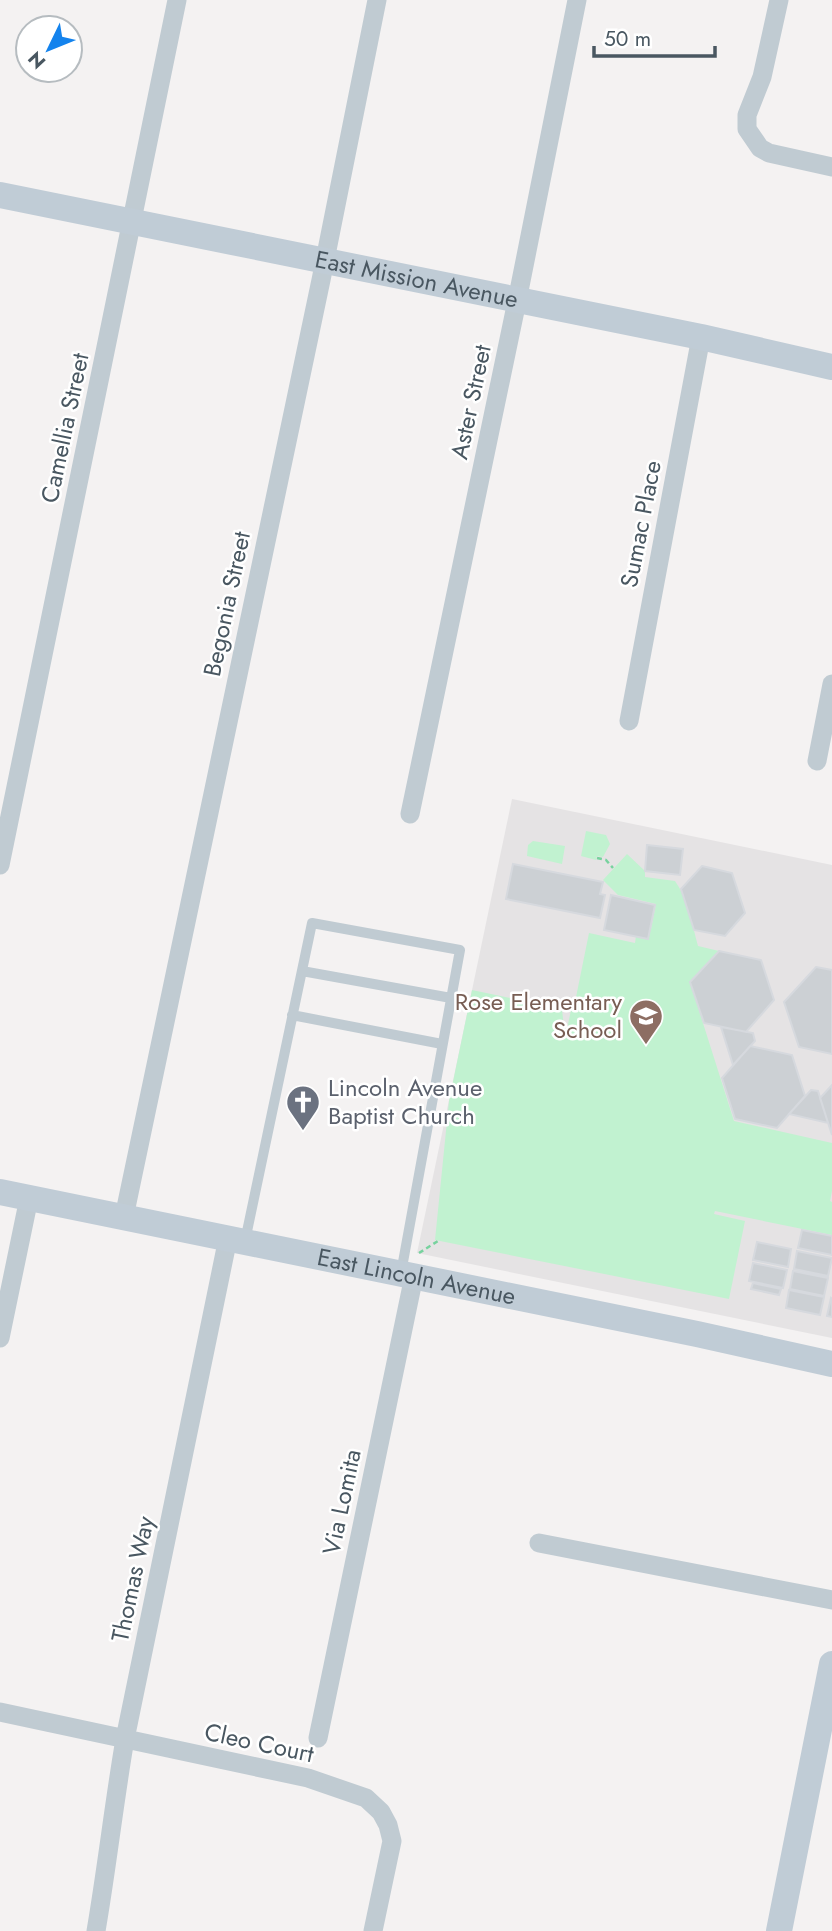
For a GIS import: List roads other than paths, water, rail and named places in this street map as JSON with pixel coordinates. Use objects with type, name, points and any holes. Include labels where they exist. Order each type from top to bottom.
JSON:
[{"type":"main road","name":"East Mission Avenue","points":[[0,195],[702,337],[832,367]]},
{"type":"main road","name":"East Lincoln Avenue","points":[[0,1192],[237,1240],[411,1268],[832,1364]]},
{"type":"main road","points":[[779,1931],[832,1664]]},
{"type":"street","name":"Camellia Street","points":[[0,865],[177,0]]},
{"type":"street","name":"Begonia Street","points":[[124,1217],[377,0]]},
{"type":"street","name":"Aster Street","points":[[410,814],[577,0]]},
{"type":"street","points":[[779,0],[762,77],[747,115],[747,129],[760,148],[769,153],[832,167]]},
{"type":"street","name":"Sumac Place","points":[[629,721],[702,337]]},
{"type":"street","points":[[817,761],[832,684]]},
{"type":"street","points":[[0,1338],[29,1198]]},
{"type":"street","name":"Thomas Way","points":[[96,1931],[125,1740],[237,1240]]},
{"type":"street","name":"Via Lomita","points":[[318,1738],[411,1268]]},
{"type":"street","points":[[539,1542],[832,1600]]},
{"type":"street","name":"Cleo Court","points":[[0,1712],[308,1778],[366,1798],[381,1812],[392,1841],[373,1931]]},
{"type":"lane","points":[[237,1240],[312,923],[325,925],[460,950],[442,1044],[411,1268]]},
{"type":"lane","points":[[302,971],[451,998]]},
{"type":"lane","points":[[292,1015],[442,1044]]},
{"type":"place","name":"Rose Elementary School","points":[[646,1046]]},
{"type":"place","name":"Lincoln Avenue Baptist Church","points":[[303,1132]]}]
